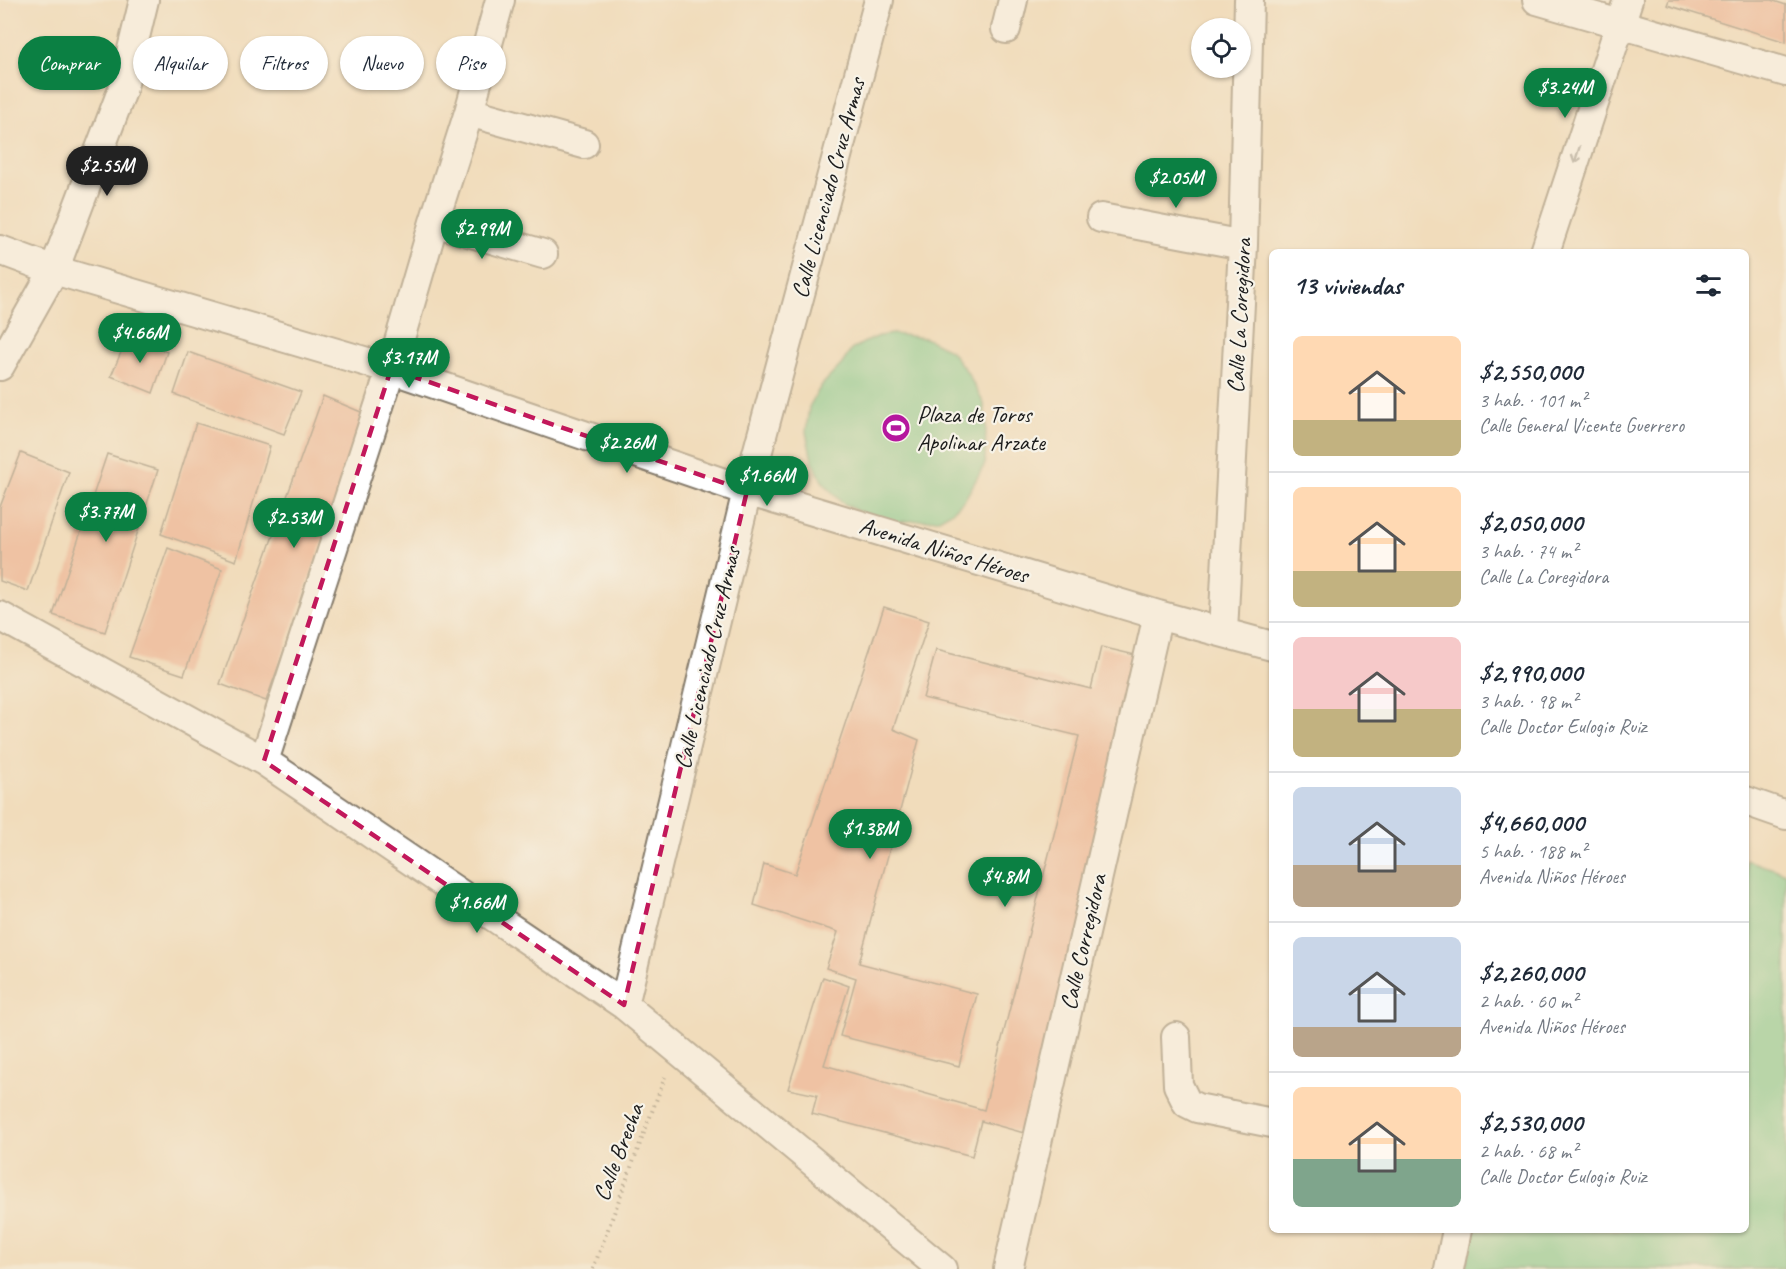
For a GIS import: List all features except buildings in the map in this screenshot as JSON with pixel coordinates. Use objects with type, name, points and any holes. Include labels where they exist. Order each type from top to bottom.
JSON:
[{"type":"street","points":[[0,366],[54,270],[122,91],[144,0]]},
{"type":"street","points":[[264,761],[391,369],[469,112],[500,0]]},
{"type":"street","name":"Calle Licenciado Cruz Armas","points":[[624,1005],[747,491],[879,0]]},
{"type":"street","points":[[1006,29],[1013,0]]},
{"type":"street","name":"Calle La Coregidora","points":[[1223,632],[1243,245],[1249,0]]},
{"type":"street","points":[[1537,0],[1624,12],[1786,72]]},
{"type":"street","points":[[1546,249],[1624,12]]},
{"type":"street","points":[[469,112],[584,144]]},
{"type":"street","points":[[1101,218],[1243,245]]},
{"type":"street","points":[[434,222],[543,254]]},
{"type":"street","name":"Avenida Niños Héroes","points":[[0,250],[54,270],[391,369],[747,491],[1158,615],[1269,645]]},
{"type":"street","name":"Calle Corregidora","points":[[1008,1269],[1158,615]]},
{"type":"street","points":[[0,616],[264,761],[624,1005],[942,1269]]},
{"type":"street","points":[[1749,802],[1786,815]]},
{"type":"street","points":[[1176,1037],[1178,1085],[1187,1103],[1197,1108],[1269,1122]]},
{"type":"street","points":[[1449,1269],[1456,1233]]},
{"type":"path","name":"Calle Brecha","points":[[593,1269],[676,1048]]},
{"type":"highlighted area","points":[[391,369],[747,491],[624,1005],[264,761]]},
{"type":"green space","name":"Plaza de Toros Apolinar Arzate","points":[[893,334],[925,338],[950,350],[967,372],[984,404],[985,464],[965,499],[953,511],[939,519],[896,522],[857,511],[841,502],[822,481],[812,460],[806,432],[809,407],[821,386],[842,364],[851,350],[879,336]]},
{"type":"green space","points":[[1749,861],[1786,873],[1786,1269],[1465,1269],[1472,1233],[1749,1233]]},
{"type":"place","name":"Plaza de Toros Apolinar Arzate","points":[[896,428]]}]
